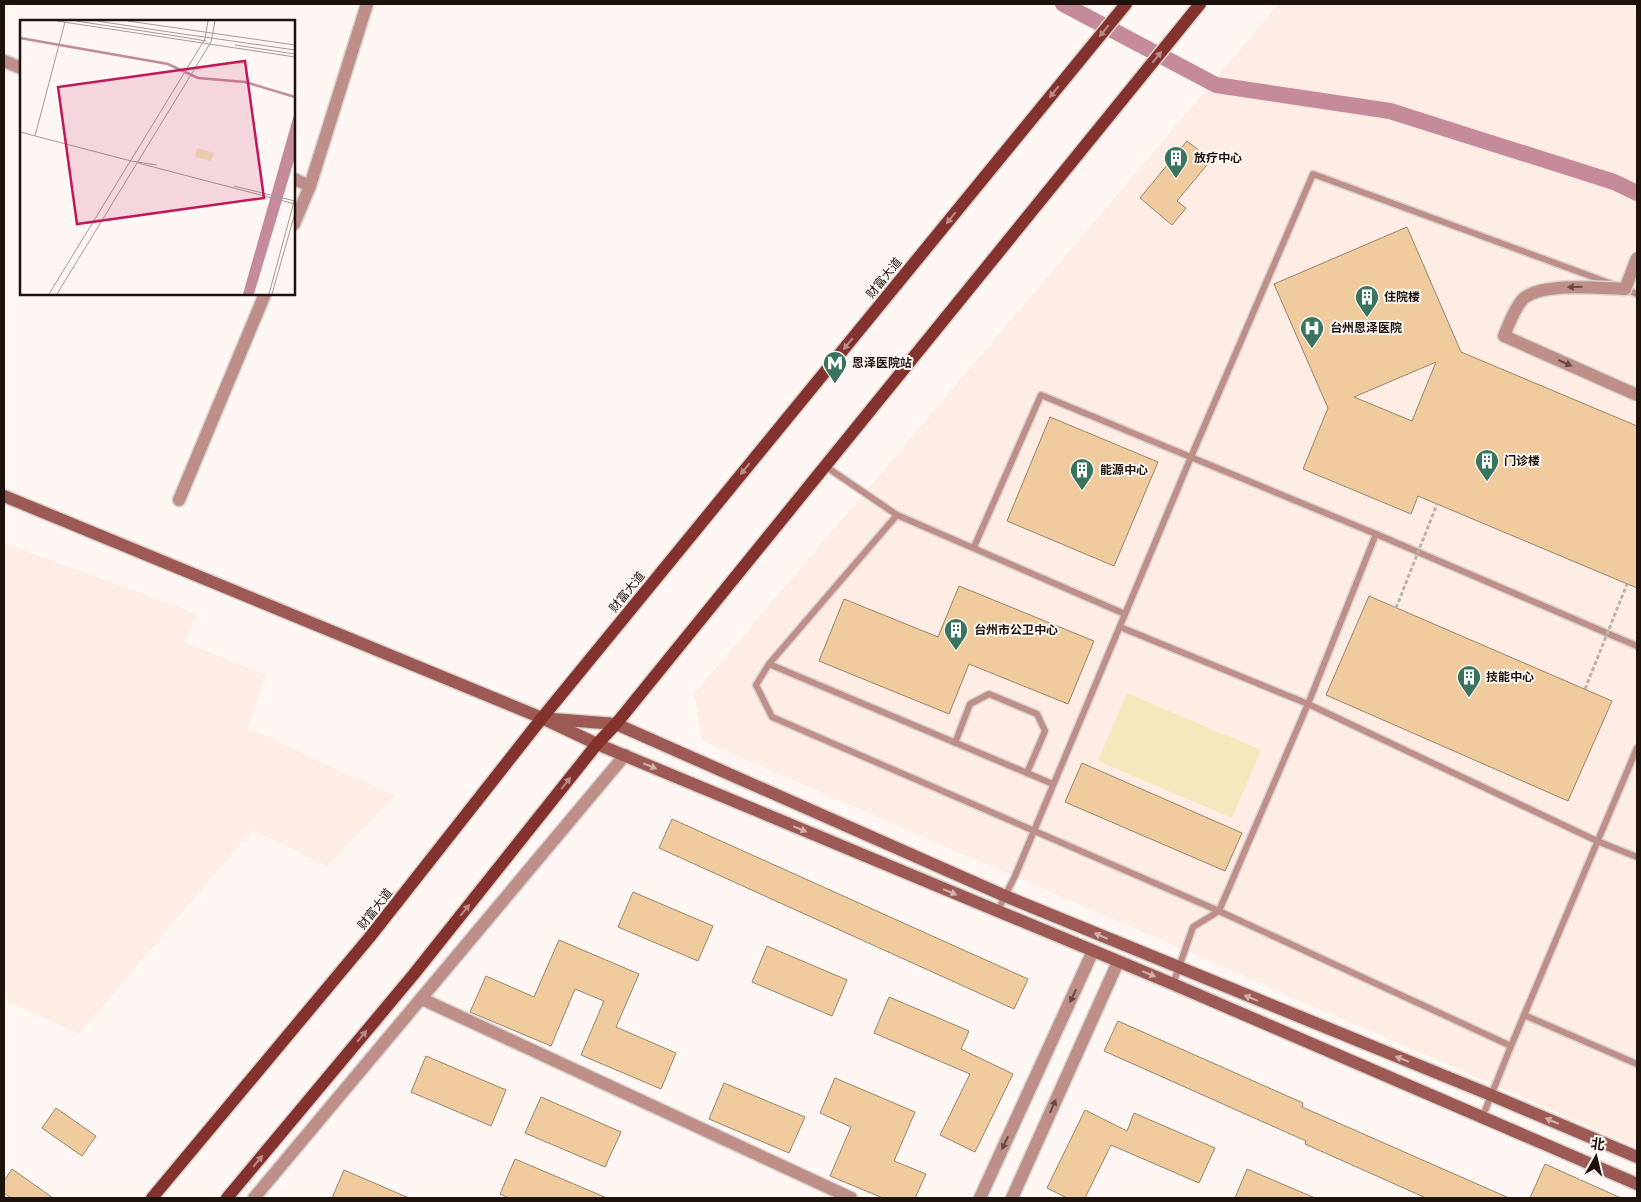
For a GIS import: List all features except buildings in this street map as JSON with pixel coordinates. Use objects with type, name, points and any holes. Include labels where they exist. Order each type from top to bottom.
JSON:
[{"type":"main road","points":[[226,1198],[414,974],[597,744],[616,724],[1200,4]]},
{"type":"main road","name":"财富大道","points":[[152,1198],[369,938],[542,718],[1124,6]]},
{"type":"main road","points":[[4,496],[542,718],[597,744],[1173,984],[1637,1184]]},
{"type":"main road","points":[[542,718],[616,724],[1005,896],[1633,1155]]},
{"type":"street","points":[[295,222],[310,186],[368,4]]},
{"type":"street","points":[[4,61],[20,68]]},
{"type":"street","points":[[295,180],[310,186]]},
{"type":"street","points":[[1637,258],[1631,291],[1573,286],[1543,290],[1524,299],[1513,316],[1504,336],[1637,395]]},
{"type":"street","points":[[179,500],[265,295]]},
{"type":"street","points":[[254,1198],[625,755]]},
{"type":"street","points":[[980,1198],[1093,951]]},
{"type":"street","points":[[1012,1198],[1118,962]]},
{"type":"street","points":[[422,999],[851,1198]]},
{"type":"lane","points":[[997,912],[1034,831],[1191,457],[1313,174],[1631,291]]},
{"type":"lane","points":[[974,547],[1041,395],[1376,534],[1637,646]]},
{"type":"lane","points":[[826,466],[896,515],[974,547],[1125,614]]},
{"type":"lane","points":[[896,515],[769,664],[756,685],[772,717],[1219,911],[1511,1046]]},
{"type":"lane","points":[[1173,984],[1193,927],[1219,911],[1308,704],[1376,534]]},
{"type":"lane","points":[[1120,627],[1308,704],[1597,841],[1637,857]]},
{"type":"lane","points":[[769,664],[1053,784]]},
{"type":"lane","points":[[955,743],[970,704],[989,694],[1036,714],[1045,731],[1028,773]]},
{"type":"lane","points":[[1482,1118],[1637,748]]},
{"type":"lane","points":[[1524,1015],[1637,1064]]},
{"type":"path","points":[[1396,608],[1437,504]]},
{"type":"path","points":[[1584,689],[1627,584]]},
{"type":"shaded area","name":"台州恩泽医院","points":[[1279,4],[1637,4],[1637,1147],[703,741],[694,694]]},
{"type":"shaded area","points":[[4,543],[197,614],[184,642],[266,675],[248,728],[395,796],[327,866],[252,830],[79,1034],[4,999]]},
{"type":"shaded area","points":[[1127,693],[1261,750],[1232,818],[1098,761]]},
{"type":"waterway","points":[[1063,4],[1216,85],[1390,111],[1614,182],[1637,193]]},
{"type":"place","name":"放疗中心","points":[[1176,179]]},
{"type":"place","name":"住院楼","points":[[1367,318]]},
{"type":"place","name":"台州恩泽医院","points":[[1312,349]]},
{"type":"place","name":"恩泽医院站","points":[[835,384]]},
{"type":"place","name":"门诊楼","points":[[1487,482]]},
{"type":"place","name":"能源中心","points":[[1082,491]]},
{"type":"place","name":"台州市公卫中心","points":[[956,651]]},
{"type":"place","name":"技能中心","points":[[1469,698]]}]
